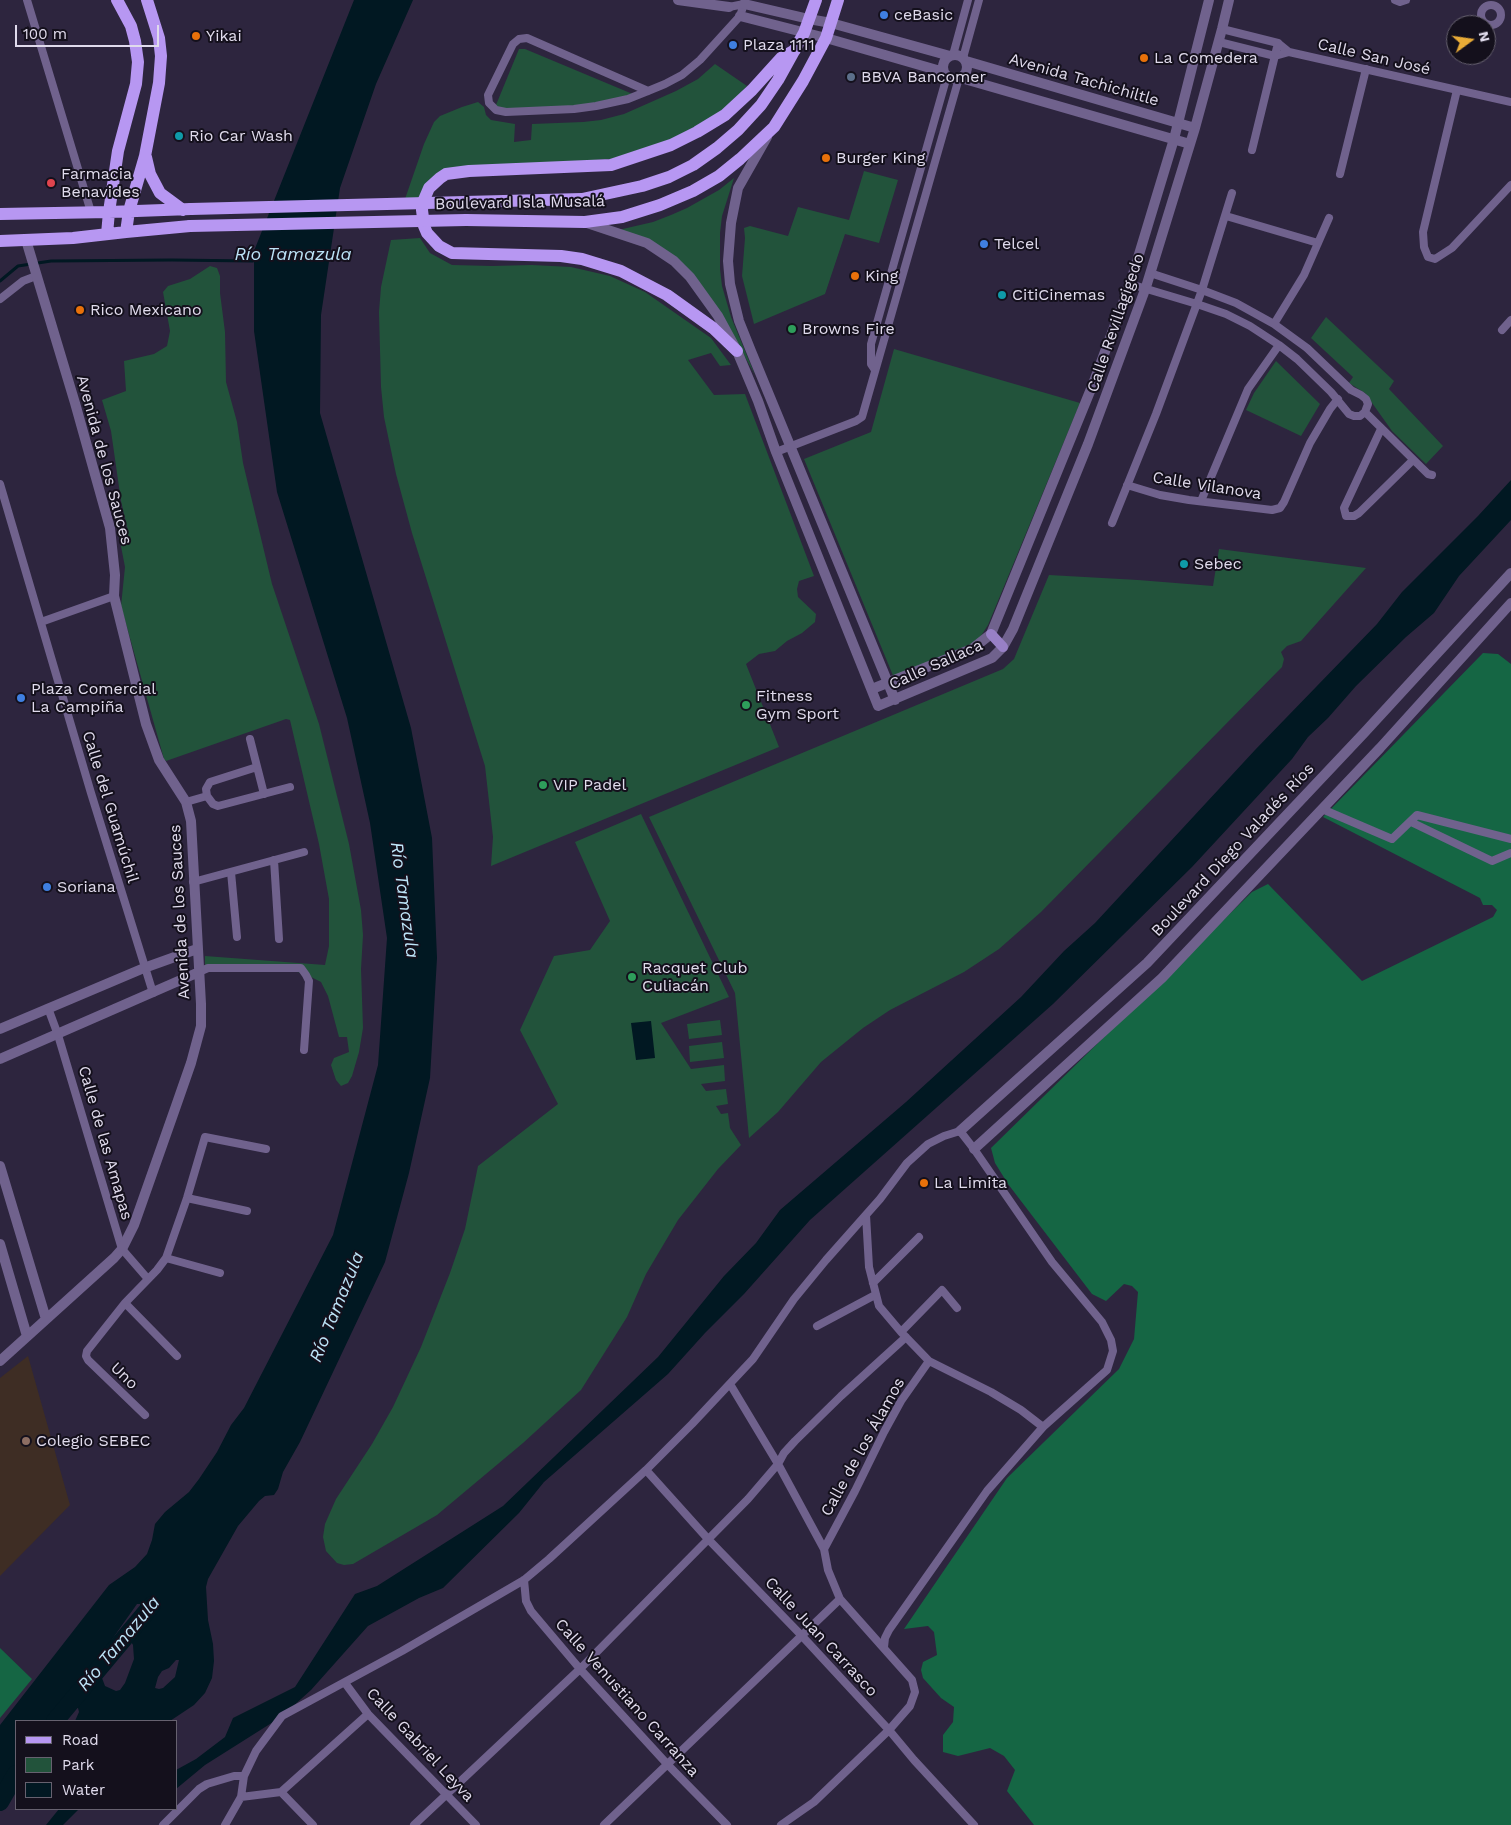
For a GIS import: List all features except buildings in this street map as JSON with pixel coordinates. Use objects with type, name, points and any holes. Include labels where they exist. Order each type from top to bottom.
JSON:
[{"type":"main road","points":[[107,234],[118,151],[136,84],[138,62],[131,26],[117,0]]},
{"type":"main road","points":[[126,232],[145,156],[159,83],[161,56],[155,21],[147,0]]},
{"type":"main road","name":"Boulevard Isla Musalá","points":[[0,214],[582,199],[620,192],[669,177],[693,165],[738,130],[761,105],[778,80],[804,34],[816,0]]},
{"type":"main road","name":"Boulevard Isla Musalá","points":[[0,241],[27,246],[73,238],[190,226],[466,220],[585,222],[622,217],[660,205],[719,176],[774,127],[799,88],[826,38],[838,0]]},
{"type":"main road","points":[[737,351],[714,328],[667,295],[621,271],[590,261],[561,256],[452,253],[439,246],[427,233],[424,226],[423,202],[429,188],[446,174],[469,171],[611,165],[672,145],[725,115],[752,90],[781,58],[795,50]]},
{"type":"main road","points":[[145,156],[150,174],[160,193],[187,210]]},
{"type":"main road","points":[[991,634],[1004,647]]},
{"type":"street","points":[[27,0],[91,212]]},
{"type":"street","points":[[678,0],[729,7],[744,4],[809,19],[831,22],[964,59]]},
{"type":"street","points":[[875,370],[871,364],[871,344],[946,74],[944,61],[951,56],[968,0]]},
{"type":"street","points":[[776,452],[790,448],[862,417],[960,78],[967,68],[964,59],[979,0]]},
{"type":"street","name":"Calle Revillagigedo","points":[[991,634],[1093,384],[1130,284],[1174,139],[1209,0]]},
{"type":"street","name":"Calle Revillagigedo","points":[[1004,647],[1088,444],[1146,288],[1190,144],[1229,0]]},
{"type":"street","points":[[1395,0],[1400,2],[1406,0]]},
{"type":"street","points":[[648,91],[527,38],[518,39],[512,44],[488,95],[489,103],[496,110],[506,112],[574,109],[596,106],[648,91],[665,84],[694,65],[740,16],[744,4]]},
{"type":"street","points":[[729,7],[740,16],[804,34],[826,38],[946,74],[953,79],[960,78]]},
{"type":"street","name":"Calle San José","points":[[1222,30],[1278,43],[1290,52],[1511,102]]},
{"type":"street","name":"Calle San José","points":[[1218,42],[1275,56],[1290,52]]},
{"type":"street","points":[[1252,150],[1278,43]]},
{"type":"street","name":"Avenida Tachichiltle","points":[[964,59],[1194,128]]},
{"type":"street","points":[[1340,174],[1366,69]]},
{"type":"street","name":"Avenida Tachichiltle","points":[[960,78],[1190,144]]},
{"type":"street","points":[[1457,90],[1423,232],[1424,247],[1428,257],[1435,259],[1452,248],[1511,185]]},
{"type":"street","points":[[774,127],[738,188],[731,224],[728,261],[730,284],[739,321],[895,700]]},
{"type":"street","name":"Calle Vilanova","points":[[1112,523],[1156,414],[1197,304],[1232,194]]},
{"type":"street","points":[[1226,216],[1318,243]]},
{"type":"street","points":[[1274,324],[1304,275],[1329,218]]},
{"type":"street","points":[[585,222],[647,244],[674,261],[690,277],[714,309],[737,351],[758,401],[776,452],[872,689]]},
{"type":"street","name":"Avenida de los Sauces","points":[[0,1361],[122,1249],[134,1225],[191,1063],[201,1026],[191,822],[186,802],[159,760],[152,743],[114,596],[116,574],[110,528],[76,403],[27,246]]},
{"type":"street","points":[[0,299],[35,273]]},
{"type":"street","points":[[1130,284],[1226,314],[1250,326],[1279,344],[1297,359],[1338,399],[1349,414],[1360,416],[1365,412],[1368,404],[1366,399],[1351,390],[1307,348],[1274,324],[1256,313],[1202,290],[1150,273]]},
{"type":"street","points":[[1502,330],[1511,320]]},
{"type":"street","points":[[1202,501],[1248,389],[1279,344]]},
{"type":"street","points":[[1297,359],[1307,348]]},
{"type":"street","name":"Calle Vilanova","points":[[1127,486],[1160,495],[1272,510],[1280,508],[1310,443],[1338,399]]},
{"type":"street","points":[[1365,412],[1413,460],[1428,474],[1432,475]]},
{"type":"street","points":[[1381,429],[1344,508],[1346,516],[1354,516],[1359,513],[1413,460]]},
{"type":"street","name":"Calle del Guamúchil","points":[[0,484],[91,793],[153,993]]},
{"type":"street","name":"Boulevard Diego Valadés Ríos","points":[[960,1131],[1146,963],[1364,733],[1511,573]]},
{"type":"street","points":[[41,622],[114,596]]},
{"type":"street","points":[[974,1149],[1162,978],[1380,748],[1511,602]]},
{"type":"street","name":"Calle Sallaca","points":[[991,634],[972,649],[872,689],[878,706],[977,666],[992,658],[1004,647]]},
{"type":"street","points":[[250,739],[264,794]]},
{"type":"street","points":[[257,768],[210,782],[206,789],[207,796],[218,806],[290,787]]},
{"type":"street","points":[[186,802],[207,796]]},
{"type":"street","points":[[1322,809],[1392,839],[1417,815],[1511,839]]},
{"type":"street","points":[[1411,822],[1492,861],[1511,853]]},
{"type":"street","points":[[193,882],[304,852]]},
{"type":"street","points":[[274,860],[280,939]]},
{"type":"street","points":[[231,872],[238,937]]},
{"type":"street","points":[[0,1029],[144,968],[197,949]]},
{"type":"street","points":[[0,1059],[208,968],[300,968],[306,974],[309,981],[304,1050]]},
{"type":"street","name":"Calle de las Amapas","points":[[48,1008],[58,1035],[122,1249],[148,1279]]},
{"type":"street","points":[[226,1825],[241,1796],[244,1776],[256,1751],[282,1716],[345,1683],[524,1580],[646,1470],[753,1359],[794,1299],[866,1215],[907,1163],[928,1144],[960,1131],[1052,1262],[1102,1322],[1111,1340],[1112,1351],[1107,1370],[1044,1427],[987,1491],[889,1630],[885,1638],[884,1647]]},
{"type":"street","points":[[177,1356],[125,1303],[166,1258],[187,1198],[204,1137],[266,1149]]},
{"type":"street","points":[[0,1166],[46,1319]]},
{"type":"street","points":[[187,1198],[247,1211]]},
{"type":"street","points":[[866,1215],[872,1283],[879,1306],[929,1361],[991,1392],[1021,1410],[1044,1427]]},
{"type":"street","points":[[872,1283],[918,1237]]},
{"type":"street","points":[[0,1244],[27,1336]]},
{"type":"street","points":[[166,1258],[220,1273]]},
{"type":"street","points":[[414,1825],[580,1669],[748,1499],[795,1441],[904,1334],[942,1290],[957,1308]]},
{"type":"street","points":[[816,1326],[875,1294]]},
{"type":"street","name":"Uno","points":[[125,1303],[87,1351],[86,1356],[145,1416]]},
{"type":"street","name":"Calle de los Álamos","points":[[824,1548],[897,1409],[929,1361]]},
{"type":"street","points":[[730,1384],[778,1464],[824,1548],[828,1570],[840,1599],[912,1680],[915,1692],[910,1706],[889,1730],[814,1802],[781,1825]]},
{"type":"street","name":"Calle Juan Carrasco","points":[[646,1470],[708,1539],[802,1636],[889,1730],[974,1825]]},
{"type":"street","name":"Calle Venustiano Carranza","points":[[524,1580],[526,1601],[531,1611],[580,1669],[668,1765],[727,1825]]},
{"type":"street","points":[[604,1825],[840,1599]]},
{"type":"street","name":"Calle Gabriel Leyva","points":[[345,1683],[368,1714],[476,1825]]},
{"type":"street","points":[[241,1796],[281,1792],[368,1714]]},
{"type":"street","points":[[163,1825],[199,1789],[207,1784],[234,1776],[244,1776]]},
{"type":"street","points":[[281,1792],[313,1825]]},
{"type":"shaded area","name":"Colegio SEBEC","points":[[28,1356],[70,1505],[0,1576],[0,1378]]},
{"type":"green space","points":[[519,49],[525,49],[635,95],[588,107],[499,109],[496,105]]},
{"type":"green space","points":[[715,64],[747,86],[726,109],[679,139],[625,158],[453,169],[419,201],[405,199],[424,144],[434,122],[440,116],[478,102],[484,107],[486,115],[491,120],[515,124],[514,142],[531,140],[532,124],[583,122],[624,114],[698,79]]},
{"type":"green space","points":[[864,171],[898,180],[879,243],[845,234],[825,294],[754,324],[742,276],[744,228],[750,226],[788,236],[798,207],[849,220]]},
{"type":"green space","points":[[734,178],[722,216],[720,269],[722,286],[731,317],[755,375],[724,319],[681,264],[614,231],[653,222],[687,208],[719,190]]},
{"type":"green space","points":[[420,238],[430,253],[452,265],[571,267],[610,276],[645,292],[711,338],[731,365],[720,366],[711,353],[688,360],[714,395],[745,394],[814,576],[799,581],[797,589],[798,597],[816,614],[815,622],[775,651],[759,654],[746,664],[779,747],[491,866],[493,837],[485,766],[412,533],[396,474],[384,417],[381,387],[379,312],[381,287],[391,240]]},
{"type":"green space","points":[[210,266],[217,268],[220,276],[220,293],[225,332],[226,382],[237,422],[243,463],[272,584],[319,724],[349,844],[361,910],[363,935],[361,969],[363,1028],[352,1076],[348,1083],[341,1086],[336,1080],[331,1065],[334,1058],[349,1052],[347,1037],[339,1037],[328,996],[321,982],[303,973],[290,971],[205,966],[205,956],[325,965],[329,946],[329,899],[319,844],[290,720],[286,719],[166,761],[121,606],[125,567],[119,536],[123,537],[128,531],[121,501],[111,431],[102,400],[126,391],[124,361],[154,354],[167,346],[170,331],[163,292],[168,286],[190,279]]},
{"type":"green space","points":[[1326,317],[1394,381],[1389,389],[1443,446],[1426,464],[1392,431],[1365,393],[1349,383],[1353,377],[1311,338]]},
{"type":"green space","points":[[894,349],[1080,403],[988,625],[979,639],[973,644],[894,678],[804,459],[871,432]]},
{"type":"green space","points":[[1276,361],[1320,404],[1301,436],[1246,410],[1254,393]]},
{"type":"green space","points":[[1219,549],[1366,568],[1301,641],[1287,646],[1281,652],[1284,659],[1282,667],[1041,912],[999,949],[964,972],[890,1010],[863,1028],[821,1062],[778,1112],[749,1138],[735,993],[649,817],[1003,669],[1014,659],[1049,575],[1213,586]]},
{"type":"green space","points":[[1483,653],[1498,654],[1511,664],[1511,1825],[1034,1825],[1007,1791],[1015,1770],[1004,1756],[990,1748],[958,1756],[943,1752],[943,1735],[953,1722],[954,1707],[941,1698],[923,1678],[921,1670],[923,1662],[937,1655],[934,1632],[928,1626],[904,1629],[1007,1478],[1119,1369],[1134,1339],[1138,1292],[1132,1286],[1124,1284],[1106,1301],[1092,1294],[1008,1184],[995,1163],[991,1148],[1252,892],[1268,884],[1362,981],[1493,917],[1497,910],[1492,905],[1483,905],[1480,898],[1323,817]]},
{"type":"green space","points":[[641,814],[729,997],[661,1023],[691,1069],[724,1065],[725,1081],[701,1084],[706,1091],[726,1089],[728,1104],[716,1106],[721,1114],[728,1113],[730,1128],[741,1145],[718,1169],[678,1220],[646,1274],[627,1317],[581,1390],[523,1443],[437,1515],[353,1564],[344,1565],[337,1563],[326,1551],[323,1537],[325,1524],[336,1499],[372,1444],[393,1407],[421,1347],[465,1229],[478,1166],[558,1104],[520,1030],[554,956],[590,950],[610,921],[575,842]]},
{"type":"green space","points":[[720,1020],[722,1035],[689,1039],[687,1024]]},
{"type":"green space","points":[[722,1042],[724,1058],[690,1062],[689,1046]]},
{"type":"green space","points":[[0,1648],[32,1679],[0,1718]]},
{"type":"water","name":"Río Tamazula","points":[[354,0],[413,0],[376,84],[340,188],[321,315],[320,413],[411,728],[432,838],[437,958],[430,1078],[409,1173],[385,1262],[300,1442],[283,1472],[278,1489],[274,1495],[265,1496],[259,1501],[238,1526],[208,1579],[206,1587],[208,1620],[214,1661],[212,1678],[205,1693],[194,1705],[172,1720],[75,1720],[79,1712],[78,1708],[74,1707],[57,1720],[15,1720],[15,1770],[0,1793],[0,1725],[109,1585],[135,1567],[147,1554],[155,1524],[165,1512],[189,1492],[199,1479],[217,1452],[231,1425],[244,1408],[333,1235],[378,1065],[387,938],[370,823],[347,718],[277,492],[254,331],[254,251]],"holes":[[[137,1604],[140,1604],[141,1608],[135,1630],[129,1638],[133,1645],[134,1659],[125,1683],[120,1690],[116,1691],[105,1686],[96,1662]],[[176,1660],[179,1660],[175,1677],[163,1688],[155,1688],[162,1671],[169,1668]]]},
{"type":"water","points":[[1511,480],[1511,520],[1459,576],[1434,613],[1406,637],[1356,686],[1328,718],[1308,737],[1292,759],[1192,867],[1053,1004],[810,1220],[744,1294],[668,1374],[544,1482],[519,1513],[443,1588],[419,1598],[368,1626],[311,1690],[281,1717],[205,1765],[178,1787],[178,1769],[196,1759],[225,1737],[233,1718],[295,1687],[355,1594],[377,1586],[503,1506],[658,1357],[724,1276],[756,1243],[780,1210],[906,1102],[1021,997],[1064,951],[1095,923],[1255,750],[1377,624],[1402,592]]},
{"type":"water","points":[[651,1021],[655,1058],[636,1060],[631,1023]]},
{"type":"water","points":[[58,1810],[78,1810],[63,1825],[46,1825]]},
{"type":"waterway","points":[[0,281],[18,266],[51,261],[253,261]]},
{"type":"waterway","name":"Río Tamazula","points":[[56,1720],[152,1605]]},
{"type":"waterway","name":"Río Tamazula","points":[[0,1802],[15,1776]]},
{"type":"place","name":"ceBasic","points":[[884,15]]},
{"type":"place","name":"Yikai","points":[[196,36]]},
{"type":"place","name":"Plaza 1111","points":[[733,45]]},
{"type":"place","name":"La Comedera","points":[[1144,58]]},
{"type":"place","name":"BBVA Bancomer","points":[[851,77]]},
{"type":"place","name":"Rio Car Wash","points":[[179,136]]},
{"type":"place","name":"Burger King","points":[[826,158]]},
{"type":"place","name":"Farmacia Benavides","points":[[51,183]]},
{"type":"place","name":"Telcel","points":[[984,244]]},
{"type":"place","name":"King","points":[[855,276]]},
{"type":"place","name":"CitiCinemas","points":[[1002,295]]},
{"type":"place","name":"Rico Mexicano","points":[[80,310]]},
{"type":"place","name":"Browns Fire","points":[[792,329]]},
{"type":"place","name":"Sebec","points":[[1184,564]]},
{"type":"place","name":"Plaza Comercial La Campiña","points":[[21,698]]},
{"type":"place","name":"Fitness Gym Sport","points":[[746,705]]},
{"type":"place","name":"VIP Padel","points":[[543,785]]},
{"type":"place","name":"Soriana","points":[[47,887]]},
{"type":"place","name":"Racquet Club Culiacán","points":[[632,977]]},
{"type":"place","name":"La Limita","points":[[924,1183]]},
{"type":"place","name":"Colegio SEBEC","points":[[26,1441]]}]
